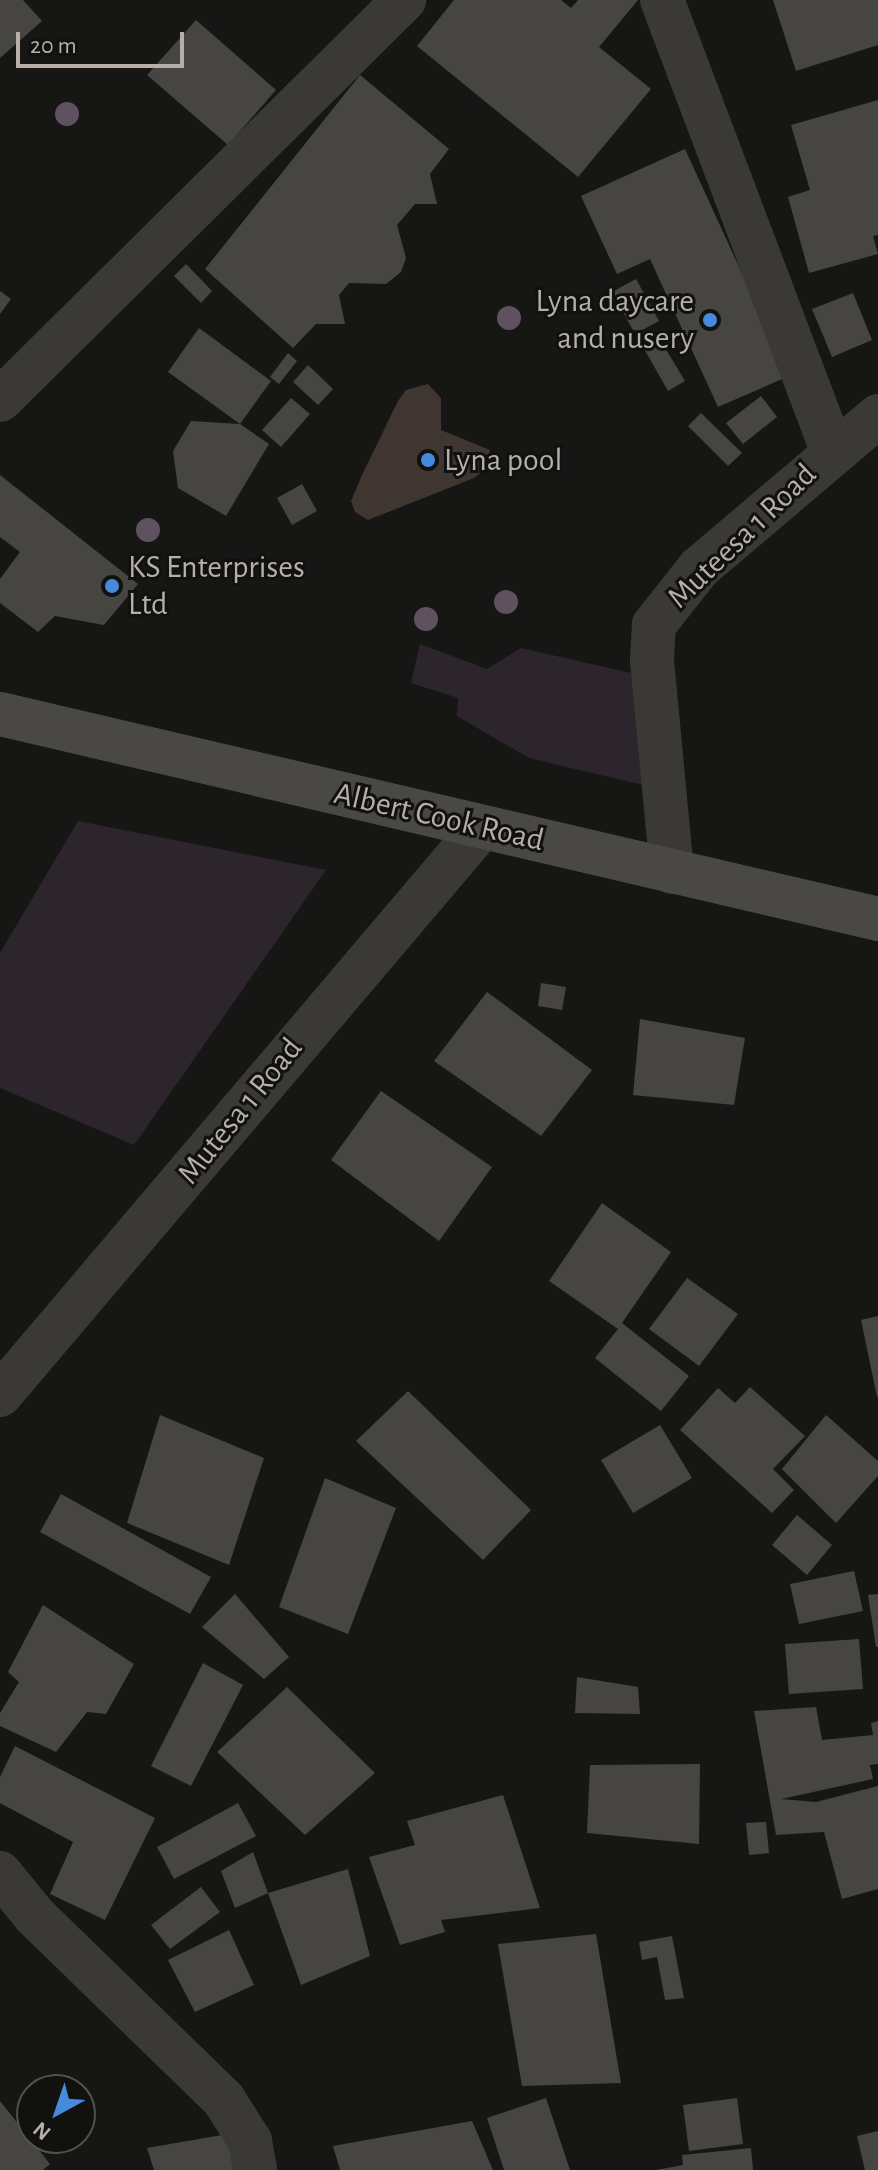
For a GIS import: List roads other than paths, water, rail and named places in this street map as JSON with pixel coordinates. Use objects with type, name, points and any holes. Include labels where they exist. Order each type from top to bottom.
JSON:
[{"type":"main road","name":"Albert Cook Road","points":[[0,714],[878,919]]},
{"type":"street","points":[[0,400],[404,0]]},
{"type":"street","points":[[662,0],[832,451]]},
{"type":"street","name":"Muteesa 1 Road","points":[[672,872],[652,660],[654,625],[699,568],[832,451],[878,416]]},
{"type":"street","name":"Mutesa 1 Road","points":[[0,1395],[482,827]]},
{"type":"street","points":[[0,1873],[35,1916],[224,2100],[250,2141],[255,2170]]},
{"type":"place","name":"Lyna daycare and nusery","points":[[710,320]]},
{"type":"place","name":"Lyna pool","points":[[428,460]]},
{"type":"place","name":"KS Enterprises Ltd","points":[[112,586]]}]
